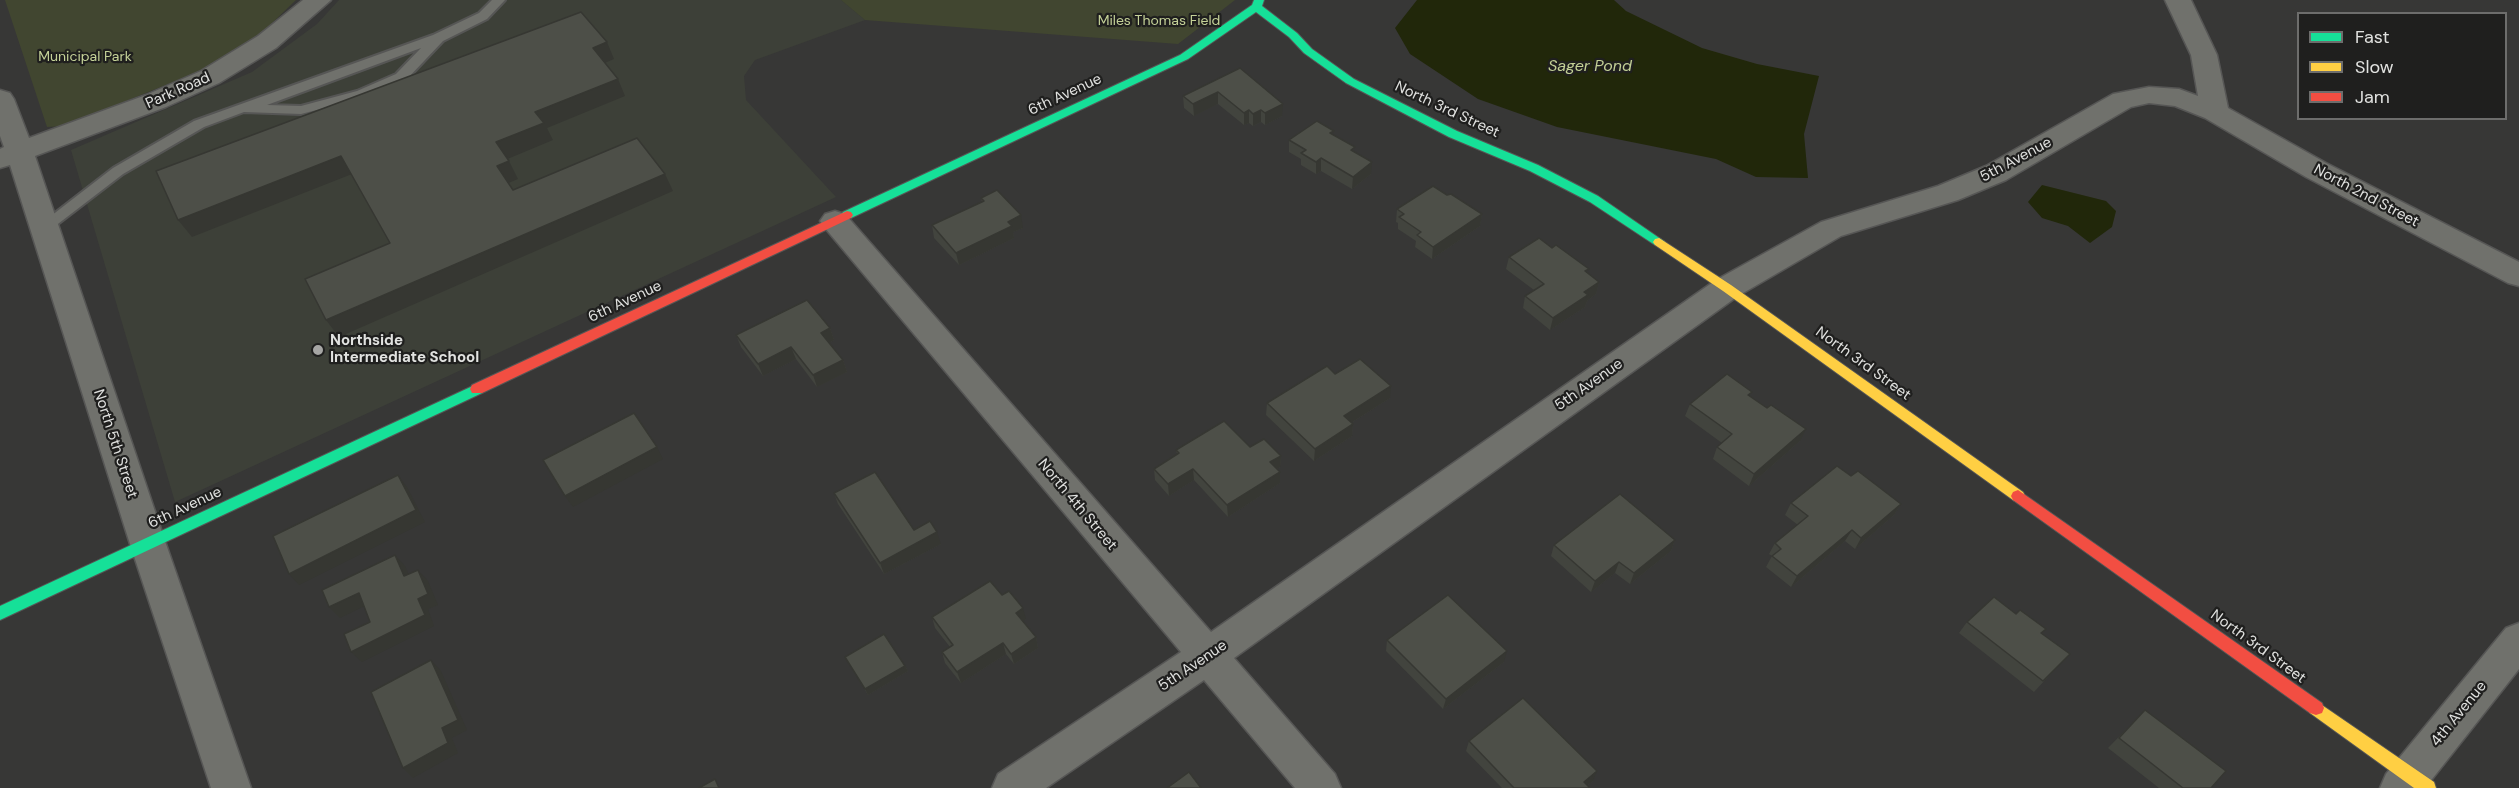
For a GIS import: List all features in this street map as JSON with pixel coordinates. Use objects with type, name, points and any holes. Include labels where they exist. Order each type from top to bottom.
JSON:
[{"type":"street","name":"Park Road","points":[[10,155],[156,101],[210,77],[267,42],[318,0]]},
{"type":"street","points":[[2178,0],[2204,55],[2215,112]]},
{"type":"street","name":"6th Avenue","points":[[0,613],[1184,57],[1258,3]]},
{"type":"street","name":"North 3rd Street","points":[[1258,3],[1308,51],[1350,81],[1453,134],[1534,168],[1594,199],[1727,288],[2413,784]]},
{"type":"street","name":"5th Avenue","points":[[1012,788],[1206,657],[1727,288],[1831,230],[1948,193],[1996,172],[2122,100],[2149,95],[2179,98],[2215,112]]},
{"type":"street","name":"North 5th Street","points":[[0,99],[10,155],[45,226],[148,544],[231,788]]},
{"type":"street","name":"North 2nd Street","points":[[2215,112],[2316,170],[2519,275]]},
{"type":"street","name":"North 4th Street","points":[[835,221],[1206,657],[1321,788]]},
{"type":"street","name":"4th Avenue","points":[[2413,784],[2519,640]]},
{"type":"lane","points":[[45,226],[118,171],[199,124],[438,38],[483,16],[499,0]]},
{"type":"lane","points":[[243,108],[301,110],[362,94],[401,77],[438,38]]},
{"type":"shaded area","name":"Northside Intermediate School","points":[[339,0],[841,0],[865,20],[755,60],[744,76],[746,100],[836,197],[175,502],[71,150],[252,72],[317,24]]},
{"type":"green space","name":"Municipal Park","points":[[5,0],[296,0],[246,48],[208,68],[64,126],[47,127]]},
{"type":"green space","name":"Miles Thomas Field","points":[[841,0],[1235,0],[1178,44],[865,20]]},
{"type":"water","name":"Sager Pond","points":[[1417,0],[1614,0],[1626,11],[1702,48],[1757,64],[1819,76],[1804,134],[1808,178],[1756,177],[1716,159],[1557,127],[1478,99],[1410,54],[1395,28]]},
{"type":"water","points":[[2042,185],[2106,201],[2116,211],[2112,227],[2090,243],[2068,226],[2042,218],[2028,202]]},
{"type":"building","points":[[581,12],[607,42],[593,48],[618,79],[535,112],[544,123],[496,142],[509,161],[497,166],[513,190],[637,138],[665,174],[326,320],[305,279],[390,243],[341,156],[178,220],[156,171]]},
{"type":"building","points":[[1240,68],[1283,104],[1265,113],[1261,110],[1253,114],[1249,110],[1244,113],[1218,92],[1193,104],[1183,96]]},
{"type":"building","points":[[1317,121],[1334,131],[1330,133],[1355,147],[1351,150],[1372,162],[1353,177],[1321,158],[1316,162],[1301,153],[1306,150],[1289,140]]},
{"type":"building","points":[[1433,186],[1447,195],[1451,194],[1482,214],[1433,247],[1417,235],[1421,232],[1399,217],[1404,214],[1397,209]]},
{"type":"building","points":[[997,190],[1021,215],[1008,222],[1012,226],[956,253],[932,225],[984,201],[981,198]]},
{"type":"building","points":[[1539,238],[1552,248],[1556,245],[1589,269],[1585,271],[1599,282],[1584,292],[1588,295],[1553,318],[1525,296],[1544,284],[1509,257]]},
{"type":"building","points":[[807,300],[830,328],[821,333],[843,360],[813,375],[791,347],[758,364],[736,335]]},
{"type":"building","points":[[1360,359],[1391,386],[1344,416],[1353,424],[1315,449],[1267,403],[1327,366],[1335,374]]},
{"type":"building","points":[[1727,374],[1752,392],[1748,395],[1767,408],[1771,405],[1806,429],[1754,474],[1717,447],[1732,434],[1690,404]]},
{"type":"building","points":[[634,413],[657,447],[565,496],[543,460]]},
{"type":"building","points":[[1224,421],[1250,447],[1264,439],[1281,456],[1270,462],[1280,472],[1227,505],[1193,469],[1168,484],[1154,469],[1179,453],[1176,450]]},
{"type":"building","points":[[1837,466],[1851,476],[1858,471],[1901,504],[1861,538],[1852,530],[1797,576],[1772,556],[1781,549],[1775,543],[1808,516],[1791,503]]},
{"type":"building","points":[[875,472],[914,530],[930,521],[937,532],[880,563],[834,493]]},
{"type":"building","points":[[398,475],[416,510],[289,574],[273,536]]},
{"type":"building","points":[[1620,494],[1675,540],[1634,573],[1619,562],[1595,581],[1554,545]]},
{"type":"building","points":[[395,555],[404,576],[418,570],[428,594],[418,599],[425,615],[351,652],[344,634],[370,622],[359,593],[329,607],[322,590]]},
{"type":"building","points":[[990,581],[1002,595],[1009,591],[1023,608],[1016,613],[1036,637],[1011,654],[1003,643],[957,672],[942,652],[953,645],[932,617]]},
{"type":"building","points":[[1448,595],[1507,651],[1446,699],[1387,640]]},
{"type":"building","points":[[1994,597],[2016,614],[2020,610],[2046,629],[2041,633],[2070,654],[2043,681],[1967,622]]},
{"type":"building","points":[[884,634],[905,666],[865,689],[845,657]]},
{"type":"building","points":[[431,660],[458,720],[442,728],[448,743],[403,768],[371,692]]},
{"type":"building","points":[[1523,698],[1597,771],[1584,782],[1590,788],[1514,788],[1469,741]]},
{"type":"building","points":[[2145,710],[2226,771],[2211,788],[2183,788],[2119,738]]},
{"type":"building","points":[[1189,772],[1201,788],[1167,788]]},
{"type":"building","points":[[715,779],[719,788],[699,788]]},
{"type":"traffic: fast","points":[[847,215],[1184,57],[1256,7],[1259,0]]},
{"type":"traffic: fast","points":[[1256,7],[1293,35],[1308,51],[1350,81],[1453,134],[1534,168],[1594,199],[1659,242]]},
{"type":"traffic: fast","points":[[0,613],[477,389]]},
{"type":"traffic: slow","points":[[1659,242],[2018,496]]},
{"type":"traffic: slow","points":[[2316,708],[2428,788]]},
{"type":"traffic: jam","points":[[477,389],[847,215]]},
{"type":"traffic: jam","points":[[2018,496],[2316,708]]},
{"type":"place","name":"Northside Intermediate School","points":[[318,350]]}]
